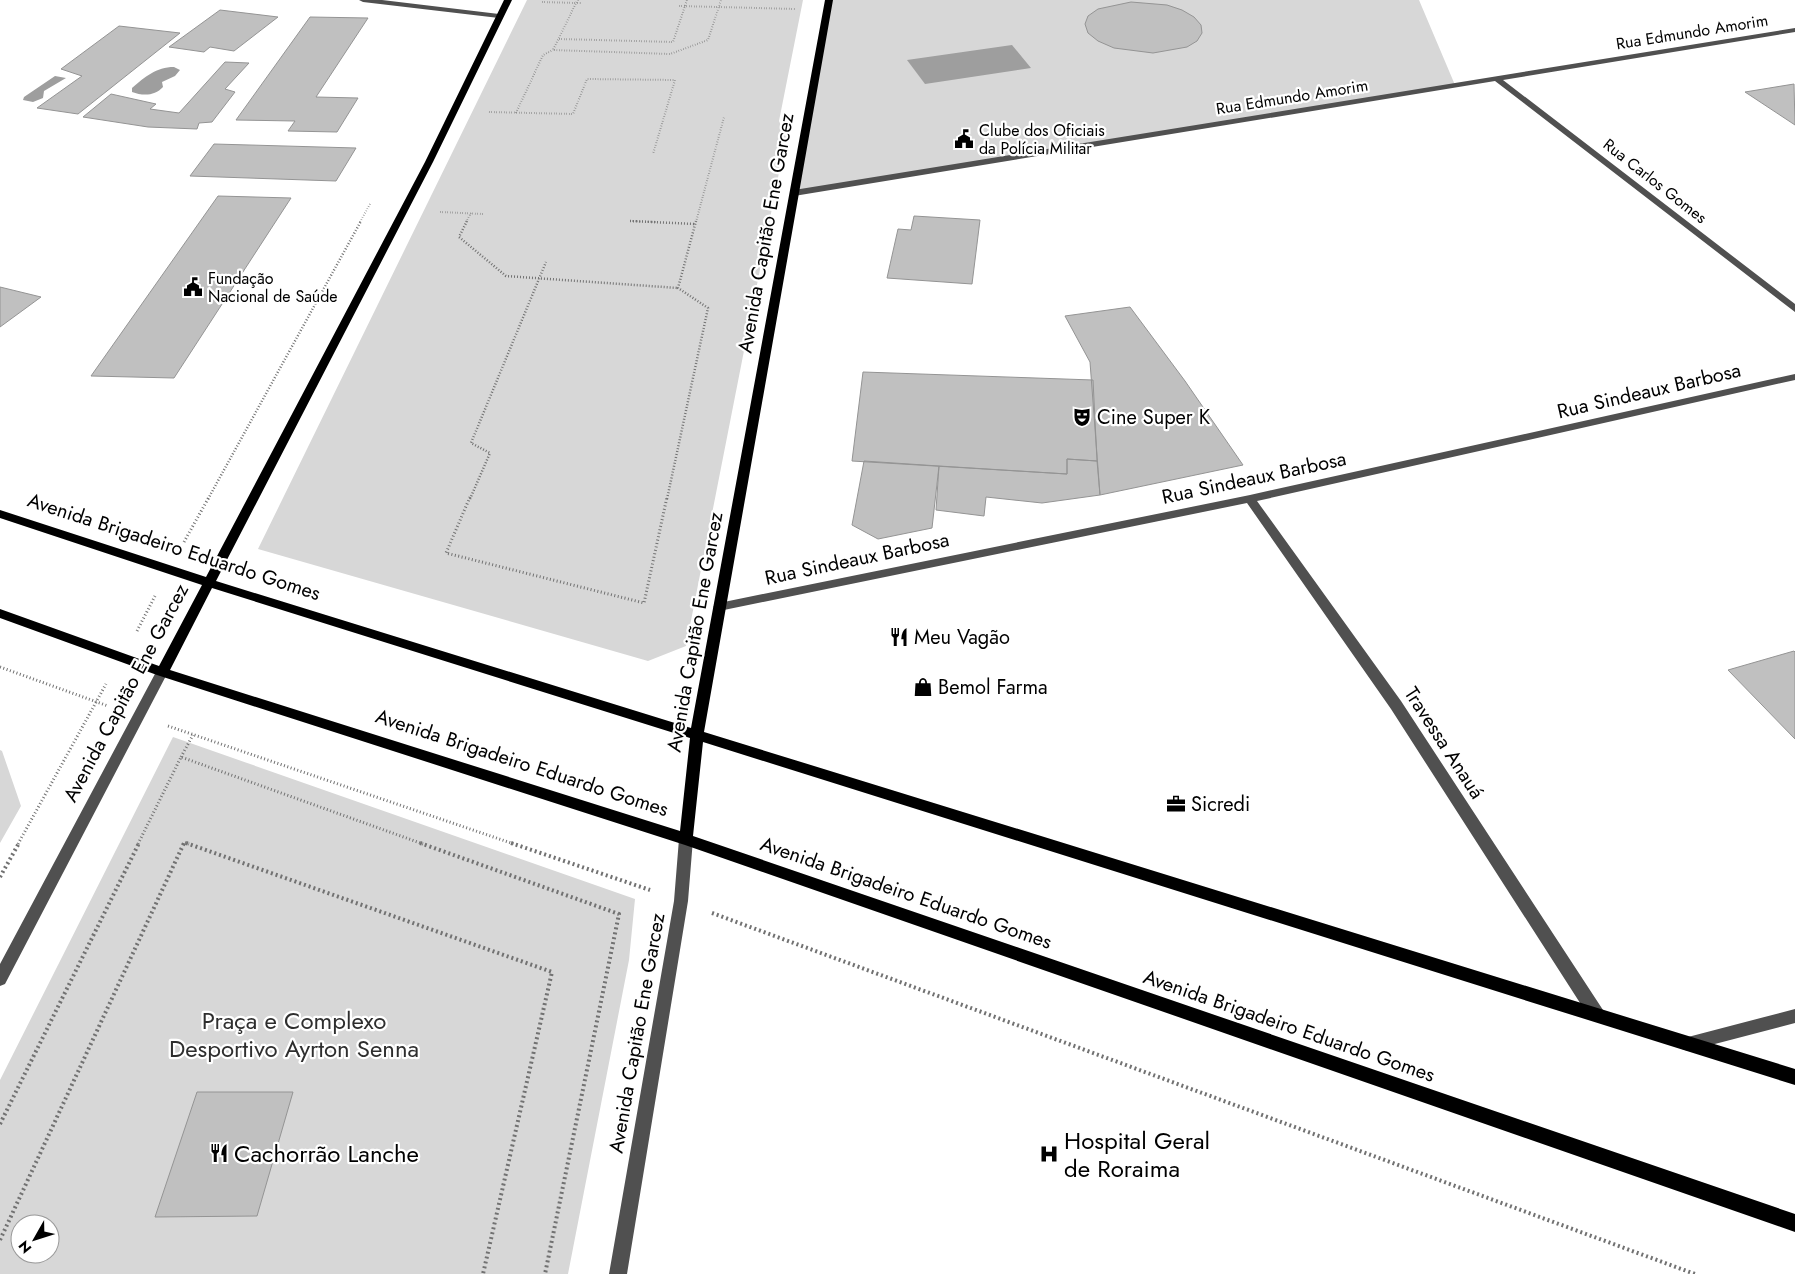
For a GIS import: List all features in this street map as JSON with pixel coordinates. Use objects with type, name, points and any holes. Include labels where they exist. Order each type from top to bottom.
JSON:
[{"type":"main road","name":"Avenida Capitão Ene Garcez","points":[[162,672],[429,162],[508,0]]},
{"type":"main road","name":"Avenida Capitão Ene Garcez","points":[[686,839],[697,734],[829,0]]},
{"type":"main road","name":"Avenida Brigadeiro Eduardo Gomes","points":[[0,514],[168,570],[1795,1077]]},
{"type":"main road","name":"Avenida Brigadeiro Eduardo Gomes","points":[[0,613],[162,672],[686,839],[1795,1223]]},
{"type":"street","points":[[363,0],[499,16]]},
{"type":"street","name":"Rua Edmundo Amorim","points":[[794,193],[1795,30]]},
{"type":"street","name":"Rua Carlos Gomes","points":[[1496,78],[1795,309]]},
{"type":"street","name":"Rua Sindeaux Barbosa","points":[[719,607],[1250,499],[1795,377]]},
{"type":"street","name":"Travessa Anauá","points":[[1250,499],[1396,705],[1597,1015]]},
{"type":"street","name":"Avenida Capitão Ene Garcez","points":[[0,979],[162,672]]},
{"type":"street","name":"Avenida Capitão Ene Garcez","points":[[618,1274],[681,901],[686,839]]},
{"type":"street","points":[[1688,1044],[1795,1016]]},
{"type":"path","points":[[559,39],[673,42],[687,0]]},
{"type":"path","points":[[516,113],[543,55],[553,50],[670,54],[708,40],[721,0]]},
{"type":"path","points":[[542,2],[581,3]]},
{"type":"path","points":[[553,50],[577,2]]},
{"type":"path","points":[[679,6],[801,9]]},
{"type":"path","points":[[489,112],[574,114],[587,79],[675,80],[654,154]]},
{"type":"path","points":[[678,288],[724,118]]},
{"type":"path","points":[[0,877],[95,702],[123,657],[168,570],[371,202]]},
{"type":"path","points":[[440,212],[483,214]]},
{"type":"path","points":[[471,213],[459,238],[506,276],[539,279],[678,288],[708,308],[644,603],[446,553],[490,453],[471,443],[539,279],[546,262]]},
{"type":"path","points":[[630,221],[695,224]]},
{"type":"path","points":[[0,667],[95,702],[681,901],[1694,1274]]},
{"type":"path","points":[[0,1124],[180,757],[193,735]]},
{"type":"path","points":[[180,757],[619,914],[545,1274]]},
{"type":"path","points":[[0,1240],[184,842],[552,972],[483,1274]]},
{"type":"green space","points":[[527,0],[803,0],[779,121],[786,137],[686,646],[648,661],[258,549]]},
{"type":"green space","name":"Clube dos Oficiais da Polícia Militar","points":[[829,0],[1419,0],[1455,85],[794,193]]},
{"type":"green space","name":"Praça e Complexo Desportivo Ayrton Senna","points":[[173,737],[635,899],[629,960],[568,1274],[0,1274],[0,1080]]},
{"type":"green space","points":[[0,750],[2,751],[21,806],[0,843]]},
{"type":"shaded area","points":[[1012,45],[1031,68],[925,84],[907,60]]},
{"type":"shaded area","points":[[168,67],[180,70],[175,76],[162,82],[163,87],[160,90],[153,94],[145,95],[132,92],[132,88],[151,73]]},
{"type":"shaded area","points":[[55,76],[66,78],[44,91],[43,98],[33,102],[23,100],[24,97]]},
{"type":"building","points":[[1131,2],[1167,5],[1182,10],[1194,17],[1201,25],[1202,33],[1197,41],[1187,47],[1153,53],[1114,48],[1098,41],[1088,33],[1085,24],[1088,16],[1098,9]]},
{"type":"building","points":[[220,10],[278,17],[234,51],[210,47],[204,52],[169,47]]},
{"type":"building","points":[[310,17],[368,18],[316,97],[358,98],[337,132],[288,131],[295,121],[236,120]]},
{"type":"building","points":[[119,26],[180,33],[78,114],[37,108],[82,76],[61,69]]},
{"type":"building","points":[[225,62],[249,63],[225,89],[235,92],[212,122],[199,123],[197,129],[148,127],[83,117],[111,94],[156,104],[150,109],[179,113]]},
{"type":"building","points":[[1794,84],[1795,125],[1745,92]]},
{"type":"building","points":[[214,144],[356,148],[336,181],[190,176]]},
{"type":"building","name":"Fundação Nacional de Saúde","points":[[218,196],[291,198],[174,378],[91,376]]},
{"type":"building","points":[[914,216],[980,220],[972,284],[887,278],[898,229],[911,230]]},
{"type":"building","points":[[0,287],[41,297],[0,327]]},
{"type":"building","points":[[1130,307],[1185,381],[1243,465],[1100,495],[1090,362],[1065,316]]},
{"type":"building","points":[[863,372],[1093,380],[1097,461],[1067,459],[1067,474],[852,461]]},
{"type":"building","points":[[1067,459],[1097,461],[1100,495],[1042,503],[986,497],[984,516],[936,510],[939,466],[1067,474]]},
{"type":"building","points":[[864,461],[939,466],[932,528],[878,539],[852,525]]},
{"type":"building","points":[[1795,652],[1795,739],[1728,670]]},
{"type":"building","points":[[197,1092],[293,1092],[257,1216],[155,1217]]},
{"type":"place","name":"Clube dos Oficiais da Polícia Militar","points":[[964,139]]},
{"type":"place","name":"Fundação Nacional de Saúde","points":[[193,287]]},
{"type":"place","name":"Cine Super K","points":[[1082,417]]},
{"type":"place","name":"Meu Vagão","points":[[899,637]]},
{"type":"place","name":"Bemol Farma","points":[[923,687]]},
{"type":"place","name":"Sicredi","points":[[1176,804]]},
{"type":"place","name":"Cachorrão Lanche","points":[[219,1153]]},
{"type":"place","name":"Hospital Geral de Roraima","points":[[1049,1154]]}]
